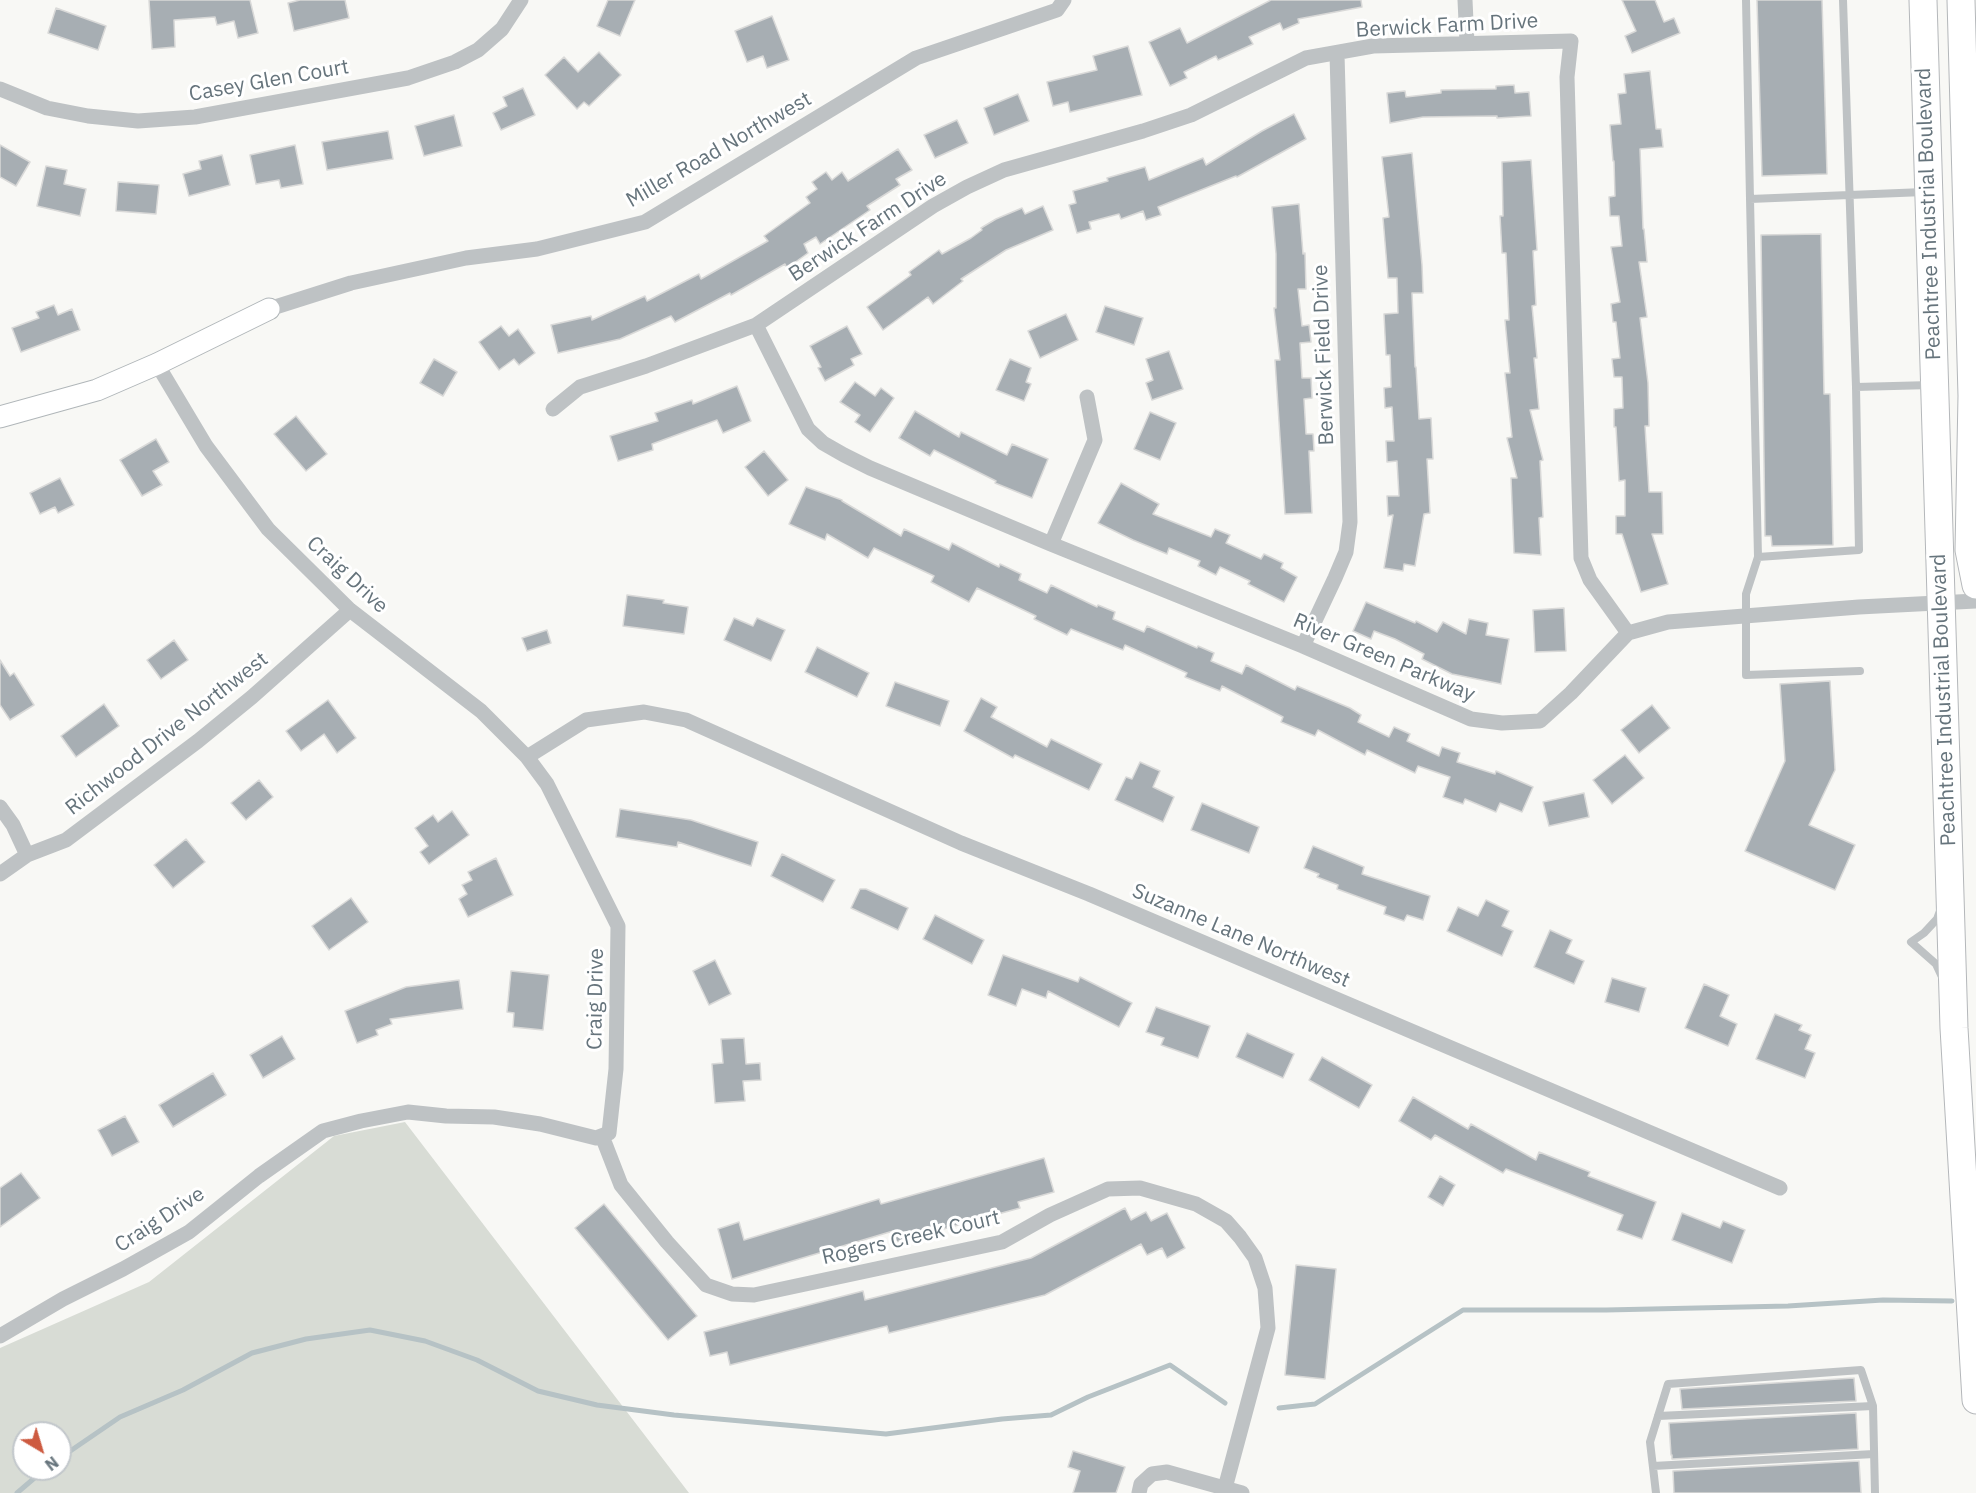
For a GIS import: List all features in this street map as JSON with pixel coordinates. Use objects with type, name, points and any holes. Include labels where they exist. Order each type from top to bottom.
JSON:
[{"type":"highway","name":"Peachtree Industrial Boulevard","points":[[1923,0],[1953,999],[1976,1400]]},
{"type":"highway","name":"Peachtree Industrial Boulevard","points":[[1961,0],[1967,43],[1974,396],[1969,550],[1976,585]]},
{"type":"street","name":"Casey Glen Court","points":[[0,89],[47,108],[88,116],[138,121],[195,117],[408,78],[455,62],[478,50],[502,29],[521,0]]},
{"type":"street","name":"Miller Road Northwest","points":[[269,309],[351,283],[466,258],[537,249],[645,222],[916,58],[1057,10],[1064,0]]},
{"type":"street","points":[[1465,0],[1467,44]]},
{"type":"street","name":"Berwick Farm Drive","points":[[553,409],[580,387],[646,366],[756,325],[933,206],[967,187],[1004,170],[1143,131],[1191,115],[1306,58],[1373,46],[1571,41],[1567,77],[1581,558],[1590,580],[1628,633]]},
{"type":"street","name":"Berwick Field Drive","points":[[1303,646],[1346,552],[1350,522],[1337,54]]},
{"type":"street","points":[[0,417],[97,390],[157,364],[269,309]]},
{"type":"street","name":"River Green Parkway","points":[[756,325],[808,429],[823,443],[844,455],[870,468],[1303,646],[1472,719],[1502,723],[1540,721],[1571,693],[1628,633]]},
{"type":"street","name":"Craig Drive","points":[[0,1336],[63,1299],[189,1232],[259,1176],[323,1131],[408,1112],[494,1117],[540,1124],[596,1138],[609,1133],[616,1069],[618,926],[547,784],[527,757],[481,711],[350,610],[268,530],[206,446],[157,364]]},
{"type":"street","points":[[1051,544],[1095,440],[1087,397]]},
{"type":"street","points":[[1628,633],[1668,622],[1976,601]]},
{"type":"street","name":"Richwood Drive Northwest","points":[[0,874],[27,855],[66,840],[198,741],[252,697],[350,610]]},
{"type":"street","name":"Suzanne Lane Northwest","points":[[527,757],[586,720],[644,712],[686,720],[961,843],[1089,894],[1780,1188]]},
{"type":"street","points":[[0,807],[13,825],[27,855]]},
{"type":"street","name":"Rogers Creek Court","points":[[602,1136],[621,1185],[667,1242],[706,1285],[732,1294],[754,1295],[1002,1242],[1050,1215],[1108,1189],[1140,1188],[1196,1204],[1226,1221],[1240,1237],[1255,1258],[1265,1288],[1268,1328],[1225,1488]]},
{"type":"street","points":[[1139,1493],[1141,1484],[1152,1474],[1167,1472],[1242,1493]]},
{"type":"lane","points":[[1746,0],[1758,557],[1746,594],[1746,675],[1860,671]]},
{"type":"lane","points":[[1758,557],[1859,550],[1843,0]]},
{"type":"lane","points":[[1750,199],[1929,192]]},
{"type":"lane","points":[[1856,387],[1934,385]]},
{"type":"lane","points":[[1949,882],[1937,919],[1924,933],[1911,942],[1936,964],[1953,999]]},
{"type":"lane","points":[[1656,1493],[1650,1442],[1668,1384],[1862,1370],[1873,1406],[1875,1493]]},
{"type":"lane","points":[[1658,1416],[1873,1406]]},
{"type":"lane","points":[[1653,1466],[1874,1454]]},
{"type":"shaded area","points":[[405,1122],[689,1493],[0,1493],[0,1348],[149,1282],[334,1136]]},
{"type":"building","points":[[149,0],[250,0],[258,33],[238,38],[234,21],[217,25],[215,17],[174,20],[175,47],[152,49]]},
{"type":"building","points":[[300,0],[345,0],[349,18],[294,31],[288,3]]},
{"type":"building","points":[[608,0],[635,0],[620,36],[597,26]]},
{"type":"building","points":[[1271,0],[1361,0],[1362,7],[1298,19],[1299,23],[1283,30],[1280,23],[1249,37],[1253,44],[1218,60],[1216,56],[1184,72],[1187,78],[1170,86],[1149,42],[1180,28],[1187,43]]},
{"type":"building","points":[[1622,0],[1655,0],[1664,22],[1674,18],[1680,33],[1632,53],[1625,36],[1636,31]]},
{"type":"building","points":[[1757,0],[1822,0],[1827,174],[1762,176]]},
{"type":"building","points":[[56,8],[106,26],[98,50],[48,33]]},
{"type":"building","points":[[772,16],[789,60],[767,68],[763,56],[747,62],[735,31]]},
{"type":"building","points":[[1128,46],[1142,95],[1070,112],[1068,102],[1053,106],[1047,82],[1097,70],[1093,56]]},
{"type":"building","points":[[599,52],[621,75],[589,106],[584,102],[577,109],[545,75],[564,57],[578,72]]},
{"type":"building","points":[[1650,71],[1656,129],[1661,129],[1663,147],[1640,149],[1643,229],[1647,262],[1639,262],[1647,317],[1640,318],[1648,383],[1649,426],[1645,426],[1649,492],[1662,492],[1663,534],[1652,534],[1668,584],[1641,592],[1622,534],[1616,534],[1616,516],[1625,516],[1625,480],[1619,481],[1616,427],[1614,427],[1614,409],[1623,408],[1622,377],[1614,377],[1612,359],[1620,358],[1616,322],[1613,322],[1611,304],[1620,302],[1611,247],[1622,246],[1619,216],[1610,216],[1609,197],[1615,196],[1610,125],[1621,124],[1618,94],[1626,93],[1624,74]]},
{"type":"building","points":[[1514,85],[1515,93],[1529,92],[1531,116],[1423,117],[1390,123],[1387,93],[1405,91],[1406,97],[1441,93],[1441,90],[1496,89],[1496,86]]},
{"type":"building","points":[[523,88],[535,115],[501,130],[493,113],[507,106],[503,97]]},
{"type":"building","points":[[1018,94],[1029,121],[994,135],[984,108]]},
{"type":"building","points":[[1294,114],[1306,139],[1237,177],[1158,207],[1161,215],[1146,220],[1143,211],[1121,219],[1119,214],[1089,222],[1091,229],[1077,233],[1069,205],[1076,203],[1073,191],[1145,167],[1149,180],[1203,158],[1206,165]]},
{"type":"building","points":[[454,115],[462,146],[424,156],[415,126]]},
{"type":"building","points":[[957,120],[968,143],[935,158],[924,135]]},
{"type":"building","points":[[388,131],[393,159],[327,170],[322,142]]},
{"type":"building","points":[[0,145],[30,162],[16,186],[0,177]]},
{"type":"building","points":[[295,145],[303,184],[281,188],[279,180],[256,184],[250,155]]},
{"type":"building","points":[[898,149],[912,170],[896,179],[900,185],[867,206],[870,210],[820,244],[816,237],[804,244],[808,253],[787,268],[785,264],[731,295],[730,293],[675,322],[671,316],[620,339],[558,353],[551,325],[591,316],[592,320],[645,296],[647,301],[699,274],[701,279],[768,241],[764,236],[810,203],[806,197],[817,189],[812,182],[826,172],[832,180],[842,172],[848,181]]},
{"type":"building","points":[[1412,153],[1423,293],[1412,293],[1415,367],[1419,419],[1431,418],[1433,459],[1427,459],[1430,513],[1424,514],[1415,566],[1404,564],[1403,571],[1384,568],[1393,515],[1388,516],[1387,496],[1399,496],[1397,461],[1387,462],[1386,441],[1394,441],[1392,407],[1385,408],[1384,388],[1391,387],[1390,355],[1386,355],[1384,314],[1398,313],[1397,278],[1388,278],[1383,218],[1389,217],[1382,157]]},
{"type":"building","points":[[222,155],[230,185],[189,196],[183,174],[201,169],[199,161]]},
{"type":"building","points":[[1531,160],[1537,250],[1533,251],[1536,305],[1532,306],[1539,409],[1530,410],[1543,460],[1540,461],[1543,517],[1539,518],[1541,555],[1514,553],[1511,478],[1517,478],[1507,438],[1512,437],[1505,373],[1510,373],[1505,320],[1509,320],[1506,253],[1502,253],[1500,216],[1503,216],[1502,162]]},
{"type":"building","points":[[46,166],[67,170],[64,184],[86,189],[80,216],[37,206]]},
{"type":"building","points":[[118,182],[159,185],[156,214],[116,211]]},
{"type":"building","points":[[1299,204],[1303,254],[1305,253],[1306,289],[1298,289],[1302,326],[1309,325],[1311,342],[1300,343],[1302,378],[1311,378],[1312,398],[1304,399],[1306,434],[1313,434],[1314,451],[1309,451],[1312,513],[1285,514],[1275,360],[1280,360],[1274,308],[1276,308],[1276,254],[1272,207]]},
{"type":"building","points":[[1043,206],[1053,230],[1006,250],[961,279],[963,281],[933,304],[928,297],[883,330],[867,307],[911,275],[909,272],[939,250],[942,254],[971,238],[982,230],[981,228],[996,219],[1022,208],[1025,214]]},
{"type":"building","points":[[1821,234],[1824,394],[1830,394],[1833,545],[1772,546],[1771,536],[1765,536],[1761,235]]},
{"type":"building","points":[[54,305],[58,315],[72,309],[80,330],[21,352],[12,328],[39,318],[36,312]]},
{"type":"building","points":[[1105,306],[1143,318],[1134,345],[1096,332]]},
{"type":"building","points":[[1066,314],[1078,340],[1040,358],[1028,331]]},
{"type":"building","points":[[501,326],[509,336],[518,329],[535,353],[519,365],[514,359],[499,370],[479,342]]},
{"type":"building","points":[[847,326],[862,354],[851,359],[854,365],[825,381],[818,368],[821,367],[810,346]]},
{"type":"building","points":[[1169,351],[1183,389],[1152,400],[1146,383],[1153,380],[1146,359]]},
{"type":"building","points":[[434,359],[457,372],[443,396],[420,383]]},
{"type":"building","points":[[1010,359],[1031,368],[1026,382],[1031,384],[1024,401],[996,390]]},
{"type":"building","points":[[855,382],[875,396],[881,388],[894,398],[870,432],[855,422],[860,415],[840,402]]},
{"type":"building","points":[[737,386],[751,421],[723,433],[717,420],[652,444],[653,450],[618,461],[610,436],[658,421],[655,413],[692,400],[693,404]]},
{"type":"building","points":[[915,411],[959,437],[961,432],[1007,455],[1012,444],[1048,459],[1032,498],[995,483],[996,481],[934,450],[930,456],[899,438]]},
{"type":"building","points":[[1150,412],[1176,423],[1160,460],[1134,449]]},
{"type":"building","points":[[296,416],[327,454],[306,471],[274,434]]},
{"type":"building","points":[[156,439],[169,462],[153,471],[162,485],[142,496],[120,460]]},
{"type":"building","points":[[764,451],[788,480],[768,496],[745,467]]},
{"type":"building","points":[[60,478],[74,505],[58,513],[55,507],[40,514],[30,493]]},
{"type":"building","points":[[1121,483],[1159,504],[1153,514],[1211,537],[1215,529],[1230,535],[1226,543],[1261,559],[1264,554],[1283,563],[1281,568],[1297,577],[1284,602],[1248,584],[1250,581],[1220,567],[1216,575],[1198,566],[1200,561],[1169,548],[1167,554],[1098,523]]},
{"type":"building","points":[[806,487],[842,500],[901,536],[904,529],[949,550],[952,543],[999,567],[1000,564],[1021,574],[1019,580],[1047,593],[1051,585],[1097,607],[1098,605],[1115,612],[1113,619],[1144,632],[1147,626],[1214,653],[1211,661],[1242,674],[1246,665],[1295,690],[1297,686],[1350,708],[1361,715],[1358,722],[1389,737],[1394,727],[1410,734],[1407,741],[1439,756],[1442,747],[1460,753],[1457,762],[1495,774],[1496,771],[1533,787],[1522,812],[1500,803],[1496,812],[1465,799],[1463,804],[1443,797],[1450,777],[1418,766],[1415,773],[1367,750],[1365,755],[1318,730],[1315,736],[1281,722],[1283,717],[1222,686],[1220,691],[1185,677],[1187,673],[1125,645],[1123,650],[1071,629],[1067,635],[1034,619],[1036,616],[977,588],[969,602],[931,582],[934,576],[874,548],[868,558],[827,534],[825,540],[789,524]]},
{"type":"building","points":[[627,595],[664,600],[663,603],[688,607],[684,634],[623,626]]},
{"type":"building","points":[[1366,602],[1415,623],[1416,621],[1437,632],[1443,622],[1466,634],[1469,619],[1488,623],[1486,635],[1509,639],[1501,684],[1452,674],[1422,659],[1424,654],[1395,639],[1374,631],[1371,639],[1353,631]]},
{"type":"building","points":[[1564,608],[1566,651],[1535,652],[1533,610]]},
{"type":"building","points":[[734,618],[753,626],[757,618],[785,630],[771,661],[724,640]]},
{"type":"building","points":[[547,630],[551,643],[527,651],[522,638]]},
{"type":"building","points":[[174,640],[188,660],[161,679],[147,660]]},
{"type":"building","points":[[817,647],[869,673],[857,697],[805,672]]},
{"type":"building","points":[[0,660],[10,676],[14,673],[34,705],[10,720],[0,705]]},
{"type":"building","points":[[1830,681],[1835,770],[1809,825],[1855,845],[1835,890],[1745,851],[1785,761],[1780,684]]},
{"type":"building","points":[[895,682],[949,701],[940,726],[886,706]]},
{"type":"building","points":[[981,698],[997,707],[991,717],[1047,747],[1051,739],[1102,764],[1089,790],[1015,755],[1013,758],[964,731]]},
{"type":"building","points":[[328,700],[356,738],[337,753],[324,734],[301,751],[286,731]]},
{"type":"building","points":[[104,704],[119,726],[76,757],[61,736]]},
{"type":"building","points":[[1652,705],[1670,728],[1639,753],[1621,730]]},
{"type":"building","points":[[1625,755],[1644,778],[1612,804],[1593,780]]},
{"type":"building","points":[[1140,762],[1160,771],[1153,787],[1174,797],[1163,822],[1115,800],[1126,777],[1132,779]]},
{"type":"building","points":[[259,780],[273,797],[246,820],[231,803]]},
{"type":"building","points":[[1584,793],[1589,817],[1549,826],[1543,802]]},
{"type":"building","points":[[1202,803],[1259,827],[1249,853],[1191,830]]},
{"type":"building","points":[[620,809],[691,820],[758,842],[751,866],[678,842],[677,847],[616,837]]},
{"type":"building","points":[[452,811],[469,835],[429,864],[420,852],[428,846],[415,828],[433,815],[438,822]]},
{"type":"building","points":[[186,839],[205,862],[173,888],[154,865]]},
{"type":"building","points":[[1313,846],[1364,867],[1362,874],[1430,896],[1423,920],[1407,915],[1404,921],[1384,914],[1386,907],[1337,889],[1338,885],[1317,877],[1319,874],[1304,868]]},
{"type":"building","points":[[782,854],[835,880],[823,902],[771,876]]},
{"type":"building","points":[[496,858],[513,895],[468,917],[459,899],[467,894],[462,885],[472,880],[468,872]]},
{"type":"building","points":[[860,889],[866,889],[908,908],[898,930],[851,908]]},
{"type":"building","points":[[351,898],[368,922],[329,950],[312,926]]},
{"type":"building","points":[[1486,900],[1509,911],[1502,926],[1513,931],[1502,956],[1447,931],[1458,907],[1478,916]]},
{"type":"building","points":[[935,915],[984,940],[972,964],[923,939]]},
{"type":"building","points":[[1550,930],[1572,940],[1566,953],[1584,961],[1574,984],[1534,967]]},
{"type":"building","points":[[1003,955],[1078,982],[1080,977],[1132,1003],[1119,1027],[1048,991],[1046,998],[1022,989],[1016,1006],[988,995]]},
{"type":"building","points":[[715,960],[731,994],[709,1005],[693,971]]},
{"type":"building","points":[[511,971],[549,975],[543,1030],[513,1027],[514,1013],[507,1012]]},
{"type":"building","points":[[1612,978],[1646,988],[1639,1012],[1605,1002]]},
{"type":"building","points":[[459,980],[463,1009],[390,1019],[392,1024],[376,1030],[378,1035],[357,1043],[345,1011],[406,987]]},
{"type":"building","points":[[1704,984],[1729,995],[1720,1016],[1737,1024],[1728,1046],[1685,1028]]},
{"type":"building","points":[[1156,1007],[1210,1026],[1198,1058],[1161,1045],[1164,1038],[1146,1032]]},
{"type":"building","points":[[1775,1014],[1802,1025],[1799,1030],[1811,1035],[1805,1049],[1815,1053],[1805,1078],[1756,1059]]},
{"type":"building","points":[[1247,1033],[1294,1054],[1283,1078],[1236,1057]]},
{"type":"building","points":[[282,1036],[295,1059],[263,1078],[250,1055]]},
{"type":"building","points":[[744,1038],[746,1064],[760,1063],[761,1080],[743,1081],[745,1101],[715,1103],[712,1064],[723,1063],[721,1039]]},
{"type":"building","points":[[1322,1057],[1372,1085],[1359,1108],[1309,1080]]},
{"type":"building","points":[[213,1073],[226,1095],[173,1127],[159,1105]]},
{"type":"building","points":[[1413,1097],[1468,1129],[1471,1124],[1536,1160],[1539,1152],[1590,1172],[1588,1176],[1656,1202],[1642,1239],[1617,1230],[1623,1215],[1506,1169],[1503,1173],[1435,1135],[1431,1140],[1399,1121]]},
{"type":"building","points":[[125,1116],[139,1142],[112,1156],[98,1130]]},
{"type":"building","points":[[1044,1158],[1054,1192],[1018,1202],[1020,1208],[896,1242],[893,1231],[732,1279],[718,1229],[739,1222],[744,1240],[879,1199],[881,1204]]},
{"type":"building","points":[[21,1173],[40,1198],[0,1227],[0,1188]]},
{"type":"building","points":[[1440,1176],[1455,1185],[1443,1206],[1428,1197]]},
{"type":"building","points":[[604,1204],[697,1316],[668,1340],[575,1228]]},
{"type":"building","points":[[1125,1208],[1131,1220],[1146,1212],[1151,1221],[1167,1213],[1185,1248],[1167,1258],[1162,1248],[1147,1255],[1141,1244],[1045,1295],[889,1333],[887,1326],[730,1365],[727,1352],[710,1356],[704,1332],[863,1291],[865,1300],[1031,1258]]},
{"type":"building","points":[[1682,1213],[1720,1228],[1723,1221],[1745,1230],[1732,1263],[1672,1240]]},
{"type":"building","points":[[1296,1265],[1336,1269],[1325,1379],[1285,1375]]},
{"type":"building","points":[[1854,1378],[1856,1401],[1682,1409],[1680,1389]]},
{"type":"building","points":[[1856,1413],[1858,1449],[1672,1459],[1671,1455],[1669,1423]]},
{"type":"building","points":[[1073,1451],[1125,1467],[1116,1493],[1073,1493],[1080,1471],[1068,1467]]},
{"type":"building","points":[[1859,1461],[1861,1493],[1674,1493],[1673,1471]]},
{"type":"waterway","points":[[1279,1408],[1315,1404],[1463,1310],[1606,1310],[1788,1306],[1883,1300],[1952,1301]]},
{"type":"waterway","points":[[72,1450],[120,1417],[183,1390],[252,1353],[306,1339],[370,1330],[425,1341],[477,1360],[538,1391],[597,1405],[674,1415],[886,1434],[1051,1415],[1088,1397],[1170,1365],[1225,1403]]},
{"type":"waterway","points":[[17,1493],[31,1481]]}]
